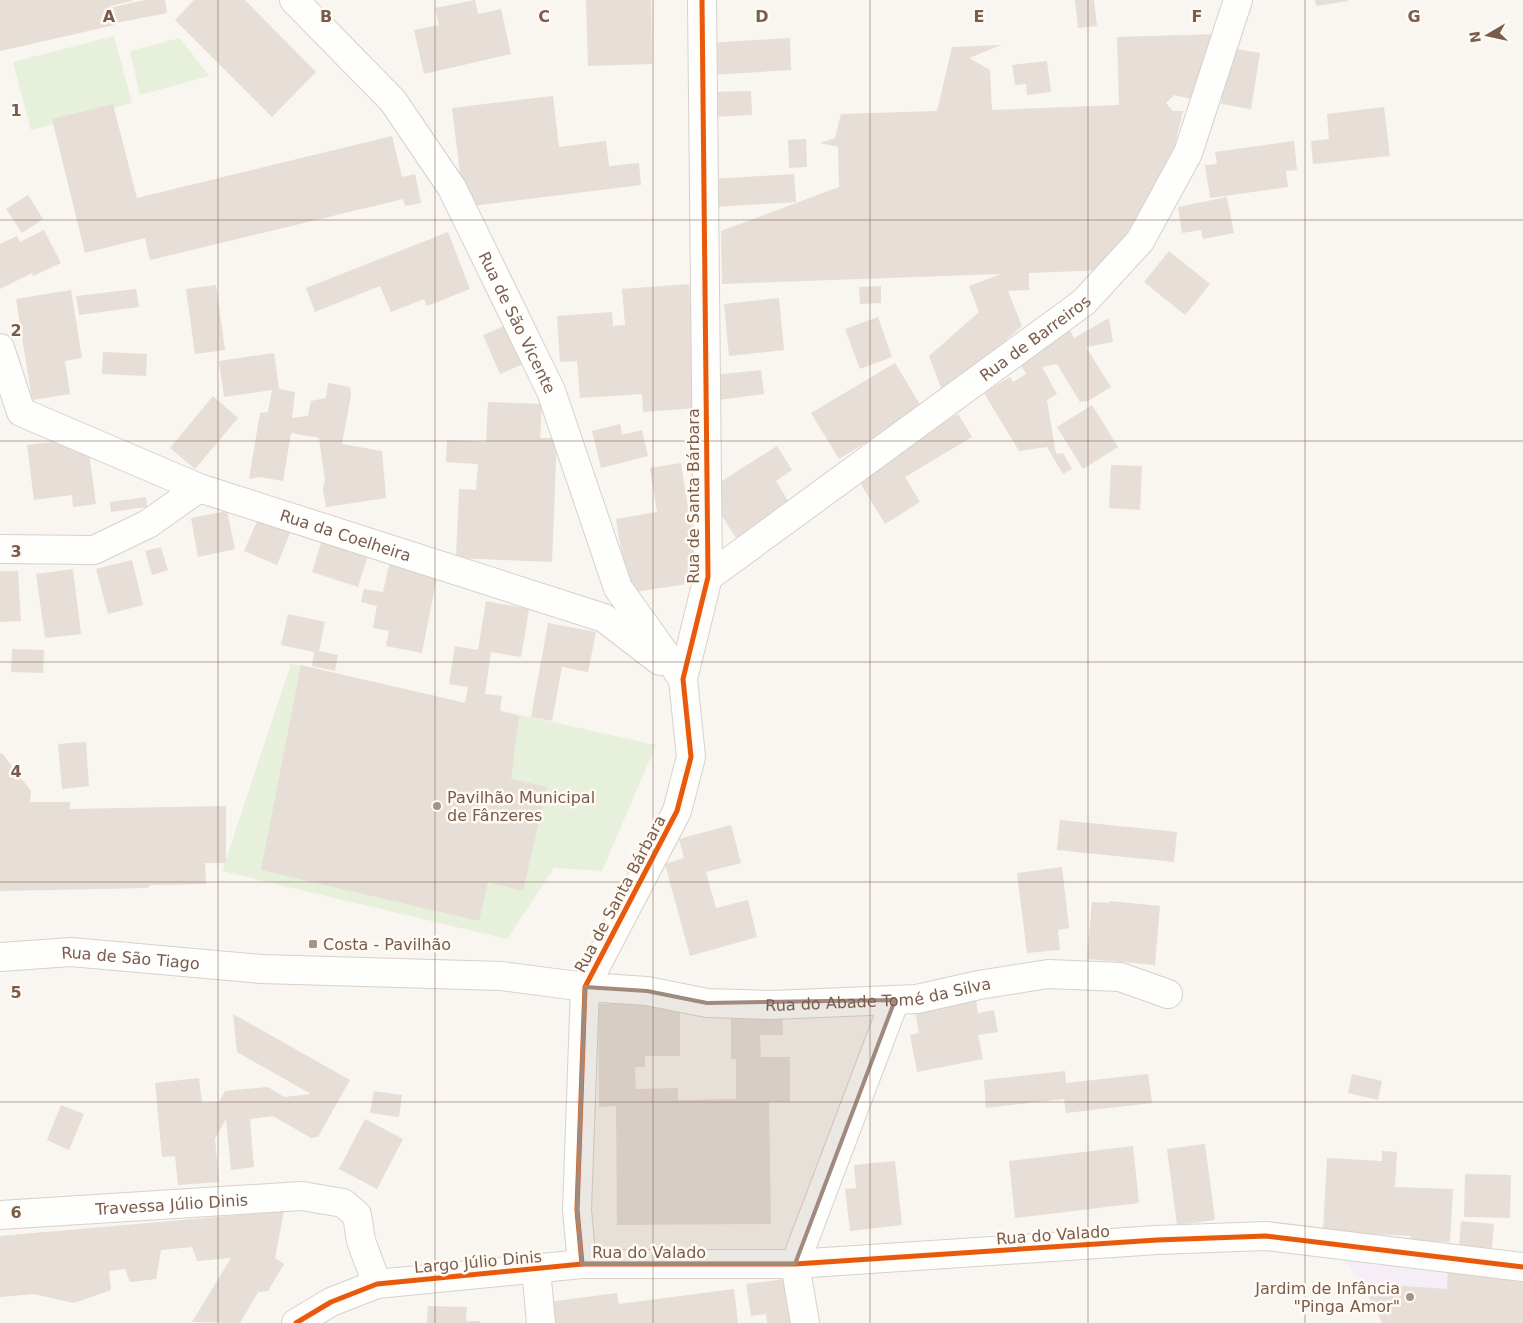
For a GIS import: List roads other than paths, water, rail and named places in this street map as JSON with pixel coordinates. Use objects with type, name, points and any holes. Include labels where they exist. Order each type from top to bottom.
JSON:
[{"type":"street","name":"Rua de São Vicente","points":[[294,0],[393,101],[452,188],[551,391],[618,588],[683,679]]},
{"type":"street","name":"Rua de Santa Bárbara","points":[[582,1264],[577,1210],[585,987],[677,811],[691,756],[683,679],[708,577],[702,0]]},
{"type":"street","name":"Rua de Barreiros","points":[[708,577],[1084,302],[1140,241],[1188,153],[1238,0]]},
{"type":"street","name":"Rua da Coelheira","points":[[0,348],[21,412],[198,488],[604,618],[683,679]]},
{"type":"street","points":[[0,548],[94,550],[148,524],[198,488]]},
{"type":"street","name":"Rua de São Tiago","points":[[0,956],[70,952],[261,969],[500,976],[585,987]]},
{"type":"street","name":"Rua do Abade Tomé da Silva","points":[[585,987],[647,991],[707,1003],[773,1005],[917,999],[980,985],[1048,974],[1120,977],[1168,994]]},
{"type":"street","points":[[805,1323],[795,1264],[894,1000]]},
{"type":"street","name":"Travessa Júlio Dinis","points":[[0,1214],[302,1196],[343,1203],[357,1215],[362,1241],[377,1284]]},
{"type":"street","name":"Rua do Valado","points":[[582,1264],[795,1264],[1157,1240],[1266,1236],[1523,1267]]},
{"type":"street","name":"Largo Júlio Dinis","points":[[296,1323],[331,1302],[377,1284],[582,1264]]},
{"type":"street","points":[[536,1269],[541,1323]]},
{"type":"place","name":"Pavilhão Municipal de Fânzeres","points":[[437,806]]},
{"type":"place","name":"Costa - Pavilhão","points":[[313,944]]},
{"type":"place","name":"Jardim de Infância \"Pinga Amor\"","points":[[1410,1297]]}]
